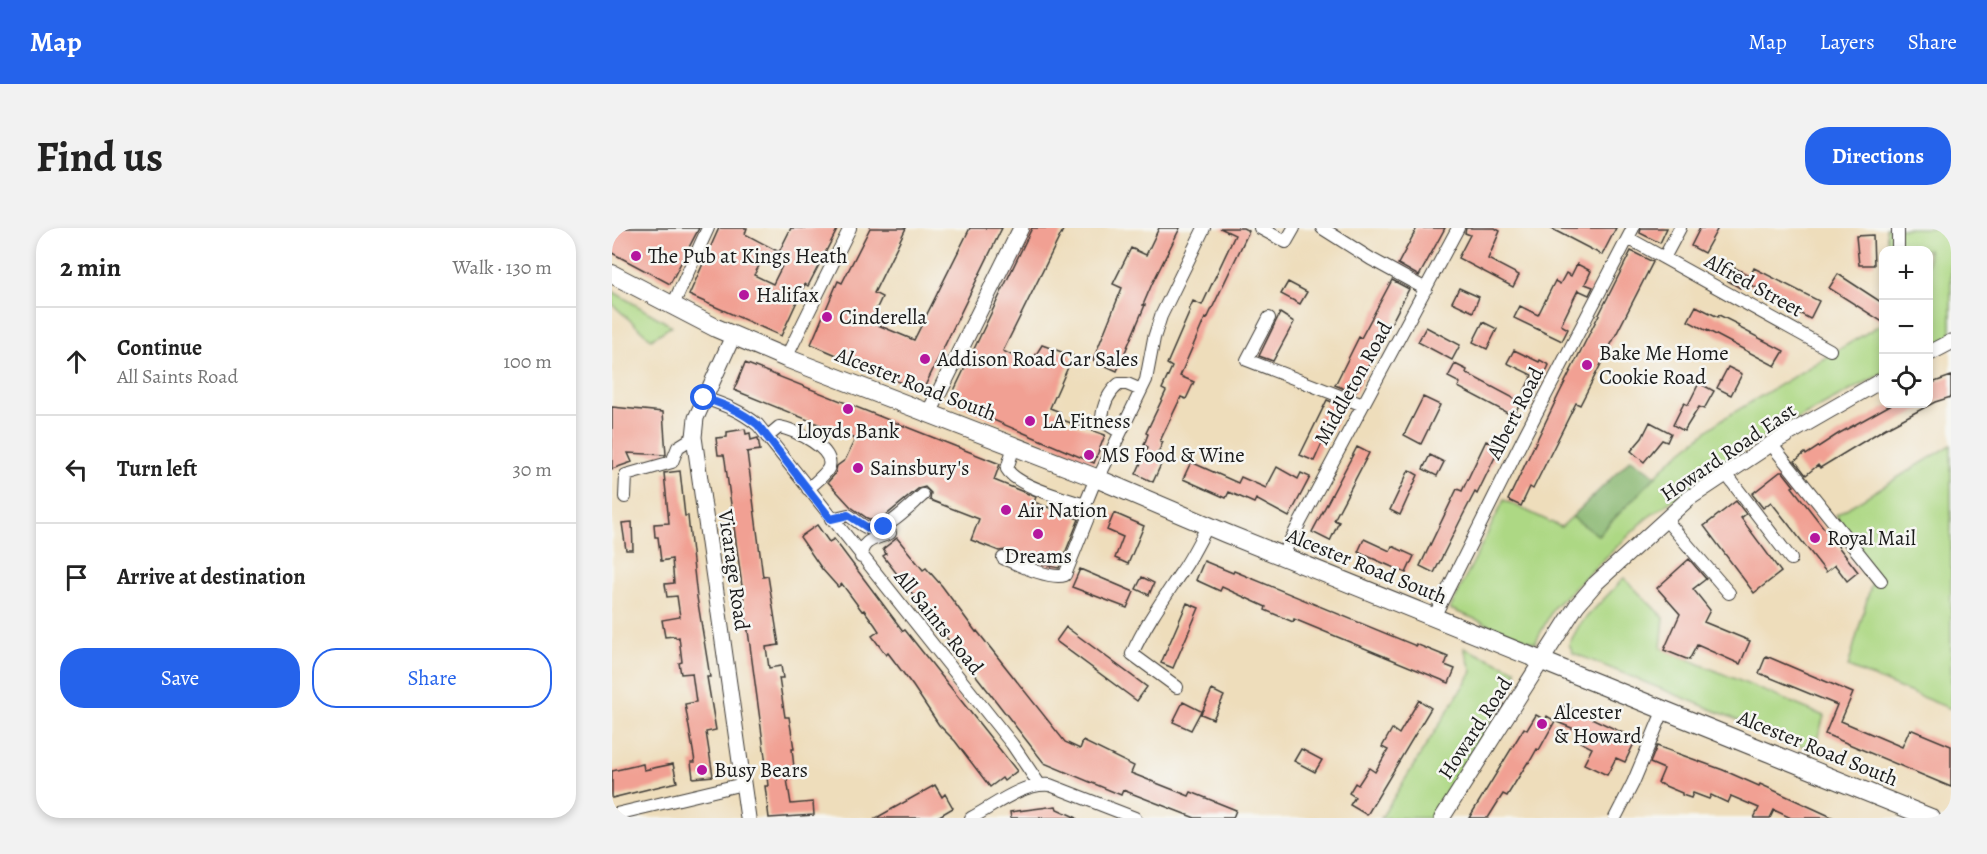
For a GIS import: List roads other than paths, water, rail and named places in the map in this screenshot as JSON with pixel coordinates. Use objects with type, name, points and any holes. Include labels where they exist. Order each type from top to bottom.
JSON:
[{"type":"highway","name":"Alcester Road South","points":[[612,274],[672,307],[786,358],[1097,479],[1930,818]]},
{"type":"main road","points":[[929,413],[1022,228]]},
{"type":"main road","name":"Vicarage Road","points":[[733,336],[696,418],[694,436],[748,818]]},
{"type":"main road","points":[[1933,352],[1951,342]]},
{"type":"main road","name":"Howard Road East","points":[[1542,661],[1577,605],[1595,584],[1688,499],[1771,444],[1879,382]]},
{"type":"main road","name":"Howard Road","points":[[1442,818],[1542,661]]},
{"type":"street","points":[[786,358],[850,228]]},
{"type":"street","points":[[1003,558],[1022,567],[1058,577],[1065,575],[1089,515],[1085,505],[1146,380],[1161,316],[1204,228]]},
{"type":"street","points":[[1260,228],[1286,242],[1294,228]]},
{"type":"street","points":[[1322,228],[1371,259],[1426,289]]},
{"type":"street","name":"Middleton Road","points":[[1282,556],[1458,228]]},
{"type":"street","points":[[1664,258],[1680,228]]},
{"type":"street","points":[[1898,228],[1898,246]]},
{"type":"street","points":[[672,307],[708,229]]},
{"type":"street","name":"Alfred Street","points":[[1630,233],[1664,258],[1830,350]]},
{"type":"street","name":"Albert Road","points":[[1434,617],[1630,233]]},
{"type":"street","points":[[1269,318],[1247,360],[1363,405]]},
{"type":"street","points":[[1120,432],[1102,418],[1102,410],[1113,389],[1119,384],[1127,384],[1141,390]]},
{"type":"street","name":"All Saints Road","points":[[704,398],[731,407],[758,425],[1012,744],[1039,784]]},
{"type":"street","points":[[766,437],[779,427],[789,428],[827,452],[830,460],[828,469],[808,489]]},
{"type":"street","points":[[625,498],[626,475],[672,462],[678,447],[694,436]]},
{"type":"street","points":[[1771,444],[1881,581]]},
{"type":"street","points":[[1014,446],[1007,469],[1010,475],[1038,489],[1085,505]]},
{"type":"street","points":[[1726,474],[1791,559]]},
{"type":"street","points":[[831,519],[848,515],[866,527],[878,530],[926,496],[891,533],[865,543],[861,549],[861,556]]},
{"type":"street","points":[[1666,520],[1729,594]]},
{"type":"street","points":[[1177,687],[1132,654],[1161,600],[1182,573],[1208,525]]},
{"type":"street","points":[[1615,818],[1633,783],[1664,709]]},
{"type":"street","points":[[612,815],[743,784]]},
{"type":"street","points":[[971,818],[1039,784],[1050,785],[1135,818]]},
{"type":"place","name":"The Pub at Kings Heath","points":[[636,256]]},
{"type":"place","name":"Halifax","points":[[744,295]]},
{"type":"place","name":"Cinderella","points":[[827,317]]},
{"type":"place","name":"Addison Road Car Sales","points":[[925,359]]},
{"type":"place","name":"Bake Me Home Cookie Road","points":[[1587,365]]},
{"type":"place","name":"Lloyds Bank","points":[[848,409]]},
{"type":"place","name":"LA Fitness","points":[[1030,421]]},
{"type":"place","name":"MS Food & Wine","points":[[1089,455]]},
{"type":"place","name":"Sainsbury's","points":[[858,468]]},
{"type":"place","name":"Air Nation","points":[[1006,510]]},
{"type":"place","name":"Dreams","points":[[1038,534]]},
{"type":"place","name":"Royal Mail","points":[[1815,538]]},
{"type":"place","name":"Alcester & Howard","points":[[1542,724]]},
{"type":"place","name":"Busy Bears","points":[[702,770]]}]
